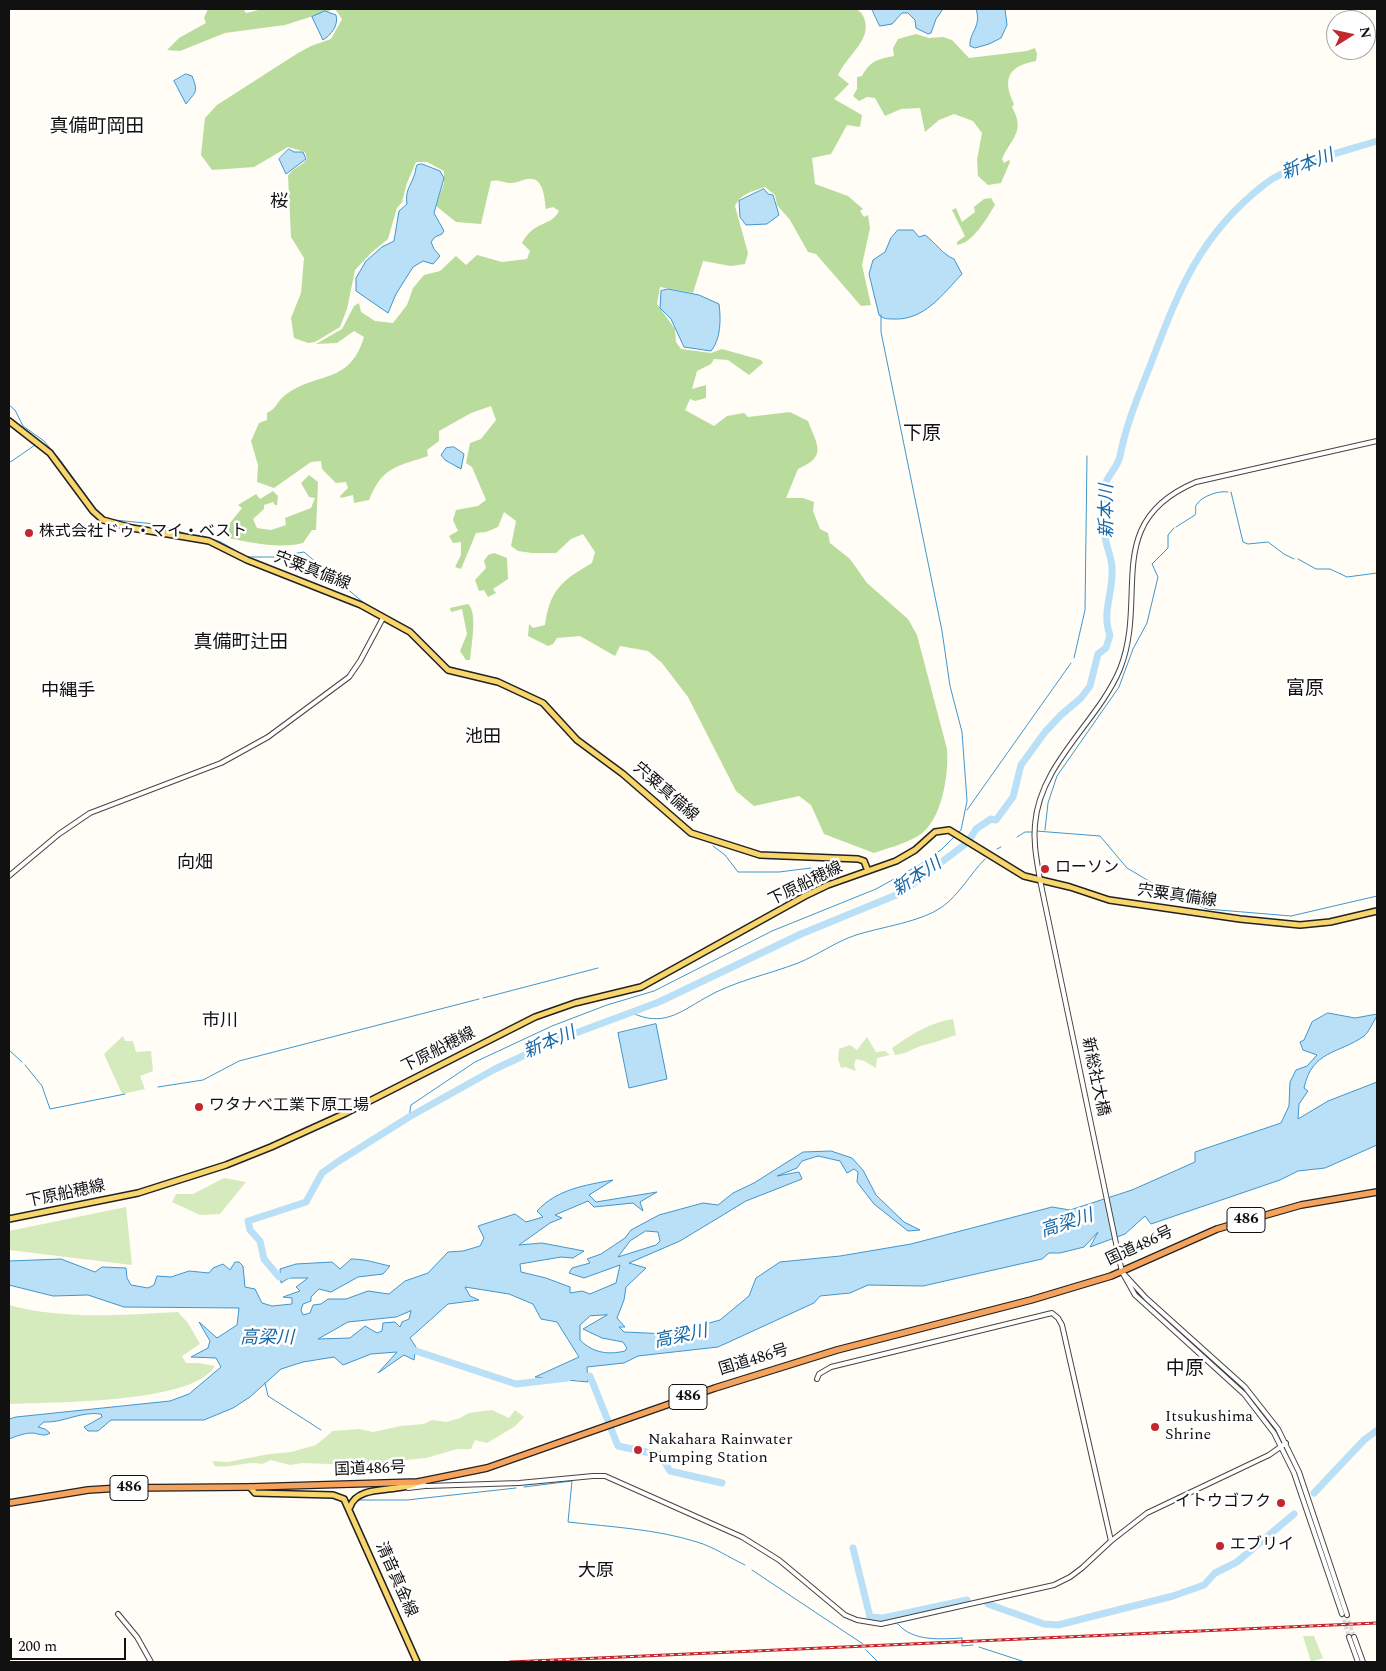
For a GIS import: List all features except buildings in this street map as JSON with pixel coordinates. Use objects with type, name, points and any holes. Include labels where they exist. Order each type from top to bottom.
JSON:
[{"type":"highway","name":"国道486号","points":[[9,1503],[97,1489],[418,1482],[487,1468],[715,1388],[837,1350],[1031,1300],[1122,1272],[1217,1229],[1301,1205],[1377,1192]]},
{"type":"main road","name":"宍粟真備線","points":[[9,421],[50,453],[93,510],[103,520],[132,528],[209,541],[256,564],[352,600],[410,632],[448,670],[498,682],[543,703],[577,740],[623,774],[691,833],[760,855],[858,858],[864,861],[868,871],[905,856],[938,831],[949,830],[1016,872],[1109,900],[1264,922],[1310,925],[1377,911]]},
{"type":"main road","name":"下原船穂線","points":[[9,1220],[138,1193],[218,1168],[346,1113],[535,1017],[593,998],[641,987],[805,896],[868,871]]},
{"type":"main road","points":[[250,1487],[255,1492],[357,1496],[408,1488],[418,1482]]},
{"type":"main road","name":"清音真金線","points":[[337,1496],[344,1500],[350,1508],[417,1662]]},
{"type":"main road","points":[[350,1508],[357,1496]]},
{"type":"street","name":"新総社大橋","points":[[1179,1332],[1145,1306],[1127,1284],[1119,1262],[1034,845],[1035,822],[1040,799],[1048,780],[1111,687],[1120,667],[1127,643],[1132,566],[1136,544],[1155,509],[1169,496],[1196,482],[1377,441]]},
{"type":"street","points":[[9,876],[59,834],[90,814],[221,763],[268,737],[348,677],[360,661],[383,618]]},
{"type":"street","points":[[1122,1272],[1179,1332],[1258,1402],[1299,1472],[1344,1614]]},
{"type":"street","points":[[817,1379],[820,1374],[831,1367],[1052,1313],[1062,1325],[1111,1541]]},
{"type":"street","points":[[408,1488],[519,1483],[593,1476],[616,1480],[742,1537],[779,1560],[846,1614],[857,1620],[874,1624],[1054,1585],[1070,1578],[1111,1541],[1147,1513],[1269,1455],[1284,1445]]},
{"type":"street","points":[[418,1482],[427,1486]]},
{"type":"street","points":[[118,1614],[137,1637],[151,1662]]},
{"type":"street","points":[[1358,1662],[1352,1637],[1363,1662]]},
{"type":"green space","points":[[208,9],[244,10],[246,13],[263,9],[335,9],[285,25],[225,33],[180,51],[167,50],[179,38],[206,23],[204,18]]},
{"type":"green space","points":[[335,9],[856,9],[862,14],[866,24],[864,36],[838,75],[849,84],[834,99],[862,115],[860,127],[847,125],[831,154],[812,158],[815,184],[848,196],[863,209],[860,211],[864,217],[868,215],[870,228],[862,265],[871,305],[861,306],[816,254],[808,252],[790,220],[777,205],[775,195],[765,187],[744,196],[735,206],[748,253],[745,264],[731,266],[703,261],[693,293],[660,287],[657,304],[675,329],[676,342],[681,349],[711,353],[722,349],[761,360],[763,363],[749,375],[728,360],[714,359],[711,364],[697,371],[692,389],[706,385],[706,398],[695,401],[690,399],[685,410],[714,426],[727,416],[744,413],[748,417],[790,412],[808,421],[817,444],[817,455],[813,460],[798,469],[786,498],[803,498],[814,502],[813,511],[820,529],[828,533],[830,543],[850,559],[867,583],[908,619],[917,635],[947,749],[947,771],[938,809],[933,820],[918,836],[902,844],[874,853],[824,834],[811,805],[799,796],[754,806],[736,791],[688,697],[662,663],[648,651],[620,646],[615,656],[580,636],[557,638],[553,644],[548,646],[528,636],[529,624],[533,628],[545,625],[550,603],[565,581],[592,563],[595,552],[583,534],[571,539],[556,553],[518,551],[511,546],[516,521],[504,512],[498,527],[486,532],[476,533],[461,569],[455,567],[461,555],[461,542],[453,543],[449,536],[458,531],[453,520],[456,510],[478,506],[486,500],[472,467],[466,463],[470,443],[481,439],[496,420],[491,406],[471,413],[439,431],[439,441],[427,450],[428,456],[399,466],[385,474],[374,489],[369,500],[354,503],[353,495],[341,498],[340,496],[348,488],[346,482],[336,483],[322,469],[321,461],[311,462],[274,488],[257,482],[258,465],[251,441],[259,423],[267,420],[267,413],[283,397],[295,389],[330,376],[350,364],[358,353],[364,337],[354,331],[337,343],[316,344],[342,329],[354,306],[359,303],[361,312],[375,321],[393,323],[407,305],[413,288],[424,275],[440,271],[456,256],[466,265],[477,255],[502,262],[527,259],[530,251],[522,243],[532,231],[552,220],[559,211],[553,207],[546,209],[542,188],[533,179],[515,183],[491,181],[481,224],[456,222],[436,206],[444,183],[444,171],[427,162],[416,162],[407,183],[402,202],[397,208],[388,239],[355,270],[347,309],[340,327],[315,342],[308,343],[294,338],[291,318],[301,293],[304,258],[291,237],[288,176],[307,159],[305,152],[288,147],[254,167],[212,170],[201,155],[205,118],[217,105],[298,53],[331,39],[342,19]]},
{"type":"green space","points":[[916,34],[929,38],[943,37],[952,40],[969,58],[1027,51],[1035,48],[1037,54],[1036,61],[1019,66],[1010,75],[1008,81],[1010,95],[1014,104],[1012,107],[1018,123],[1016,134],[1002,159],[1004,163],[1009,160],[1010,162],[1001,183],[988,185],[978,176],[977,160],[982,133],[973,121],[954,114],[939,120],[925,132],[920,108],[901,109],[885,116],[875,98],[867,97],[859,101],[853,96],[857,89],[857,77],[862,76],[868,67],[875,62],[894,56],[893,48],[898,39]]},
{"type":"green space","points":[[991,198],[995,205],[984,223],[969,240],[957,245],[957,242],[965,236],[952,210],[956,208],[962,222],[975,212],[974,207],[984,199]]},
{"type":"green space","points":[[309,475],[318,482],[316,530],[312,530],[303,543],[275,545],[228,538],[230,523],[242,508],[238,505],[256,494],[260,499],[273,491],[278,496],[277,505],[273,502],[264,505],[264,509],[253,519],[257,528],[271,530],[286,525],[285,518],[311,508],[315,498],[309,497],[301,483]]},
{"type":"green space","points":[[494,553],[507,558],[508,579],[493,589],[496,593],[488,597],[484,590],[479,591],[475,580],[486,568],[484,561],[488,555]]},
{"type":"green space","points":[[468,604],[473,614],[473,630],[470,660],[466,660],[460,651],[467,634],[462,609],[451,612],[450,608]]},
{"type":"green space","points":[[953,1019],[956,1035],[918,1047],[903,1054],[895,1055],[892,1048],[906,1038],[929,1026]]},
{"type":"green space","points":[[123,1036],[125,1041],[133,1041],[136,1052],[151,1051],[153,1071],[140,1076],[145,1089],[122,1094],[104,1054]]},
{"type":"green space","points":[[867,1037],[876,1052],[885,1051],[890,1055],[877,1058],[876,1068],[856,1059],[854,1065],[856,1071],[845,1067],[841,1068],[838,1059],[839,1049],[850,1045],[857,1050]]},
{"type":"green space","points":[[224,1178],[246,1182],[220,1214],[200,1215],[172,1202],[176,1194],[193,1194]]},
{"type":"green space","points":[[126,1207],[132,1265],[9,1250],[9,1231]]},
{"type":"green space","points":[[9,1305],[29,1310],[71,1315],[178,1312],[188,1323],[200,1344],[182,1356],[186,1363],[215,1366],[202,1378],[179,1388],[151,1394],[120,1399],[9,1404]]},
{"type":"green space","points":[[492,1410],[509,1418],[515,1410],[524,1417],[514,1427],[487,1443],[475,1440],[471,1449],[457,1449],[426,1458],[356,1465],[302,1463],[290,1465],[271,1460],[262,1464],[251,1463],[221,1467],[215,1466],[212,1461],[228,1462],[291,1452],[316,1445],[333,1431],[359,1429],[373,1432],[401,1426],[424,1424],[432,1420],[446,1422],[469,1413]]},
{"type":"green space","points":[[1303,1636],[1314,1636],[1323,1658],[1311,1662]]},
{"type":"water","points":[[872,9],[943,9],[936,19],[931,33],[928,34],[916,28],[915,20],[908,13],[902,13],[892,24],[880,26]]},
{"type":"water","points":[[976,9],[1005,9],[1007,25],[1001,38],[975,48],[970,46],[970,41],[977,20]]},
{"type":"water","points":[[325,11],[336,15],[337,19],[334,29],[323,40],[312,17]]},
{"type":"water","points":[[186,74],[192,76],[196,89],[186,104],[174,81]]},
{"type":"water","points":[[289,149],[294,152],[303,152],[306,159],[286,174],[279,159]]},
{"type":"water","points":[[422,164],[440,171],[444,178],[434,213],[444,231],[431,242],[440,256],[433,264],[423,261],[413,267],[396,294],[388,313],[356,291],[356,278],[366,261],[382,247],[394,241],[399,211],[407,204],[407,192],[415,175],[416,166]]},
{"type":"water","points":[[764,189],[768,194],[773,195],[779,215],[767,224],[746,225],[740,217],[739,201]]},
{"type":"water","points":[[898,230],[913,230],[919,237],[925,235],[954,259],[962,274],[940,298],[923,311],[914,316],[887,319],[879,315],[869,274],[873,260],[885,252],[891,238]]},
{"type":"water","points":[[668,289],[699,295],[719,304],[720,322],[717,341],[711,351],[684,347],[671,319],[660,308],[661,291]]},
{"type":"water","points":[[454,447],[464,454],[461,469],[445,460],[441,455],[446,448]]},
{"type":"water","name":"高梁川","points":[[1328,1013],[1355,1018],[1377,1014],[1364,1036],[1328,1054],[1313,1066],[1304,1088],[1308,1091],[1299,1104],[1298,1119],[1328,1101],[1377,1082],[1377,1145],[1325,1168],[1298,1171],[1280,1180],[1151,1224],[1145,1216],[1125,1234],[1090,1247],[1098,1232],[1084,1247],[1060,1253],[1049,1253],[1042,1259],[923,1286],[868,1285],[850,1293],[820,1296],[814,1303],[718,1347],[638,1356],[624,1363],[587,1367],[588,1382],[535,1377],[579,1357],[557,1322],[541,1319],[533,1304],[509,1294],[465,1287],[470,1296],[479,1300],[448,1304],[410,1338],[416,1347],[414,1360],[404,1355],[378,1373],[397,1352],[371,1354],[343,1365],[334,1357],[303,1362],[281,1369],[250,1397],[233,1408],[204,1420],[111,1420],[98,1431],[88,1431],[84,1427],[102,1417],[101,1414],[86,1414],[58,1421],[44,1422],[38,1427],[45,1429],[50,1433],[48,1434],[33,1433],[9,1439],[9,1419],[16,1417],[170,1401],[189,1394],[221,1367],[216,1358],[191,1357],[208,1348],[210,1341],[199,1322],[217,1338],[237,1325],[239,1308],[124,1307],[88,1295],[53,1296],[9,1285],[9,1261],[61,1259],[95,1272],[102,1267],[126,1268],[127,1278],[131,1285],[148,1288],[154,1285],[157,1276],[171,1277],[189,1271],[209,1273],[213,1268],[223,1264],[230,1270],[235,1262],[239,1262],[243,1266],[245,1287],[255,1289],[262,1303],[272,1306],[292,1304],[292,1298],[283,1297],[300,1291],[296,1287],[308,1278],[289,1278],[281,1283],[280,1269],[296,1264],[332,1262],[340,1269],[351,1259],[366,1260],[390,1266],[383,1274],[358,1277],[331,1292],[319,1289],[311,1297],[311,1301],[303,1304],[301,1310],[303,1315],[310,1313],[313,1305],[321,1304],[328,1299],[346,1299],[368,1291],[389,1294],[405,1281],[428,1273],[448,1252],[463,1251],[480,1246],[484,1238],[478,1226],[515,1214],[526,1222],[543,1217],[537,1211],[554,1198],[572,1189],[613,1180],[589,1195],[596,1202],[657,1192],[640,1202],[643,1211],[633,1203],[594,1207],[588,1201],[555,1215],[562,1218],[550,1223],[519,1245],[542,1243],[584,1251],[573,1258],[561,1257],[520,1264],[521,1272],[546,1278],[570,1287],[570,1293],[582,1291],[590,1294],[616,1283],[620,1265],[584,1278],[569,1273],[572,1268],[590,1263],[587,1259],[601,1254],[625,1238],[631,1230],[659,1215],[703,1203],[718,1205],[733,1193],[754,1183],[803,1152],[831,1151],[852,1158],[863,1170],[876,1195],[904,1222],[920,1230],[908,1231],[874,1204],[857,1182],[858,1172],[854,1169],[847,1173],[840,1161],[818,1156],[802,1161],[797,1168],[777,1176],[799,1172],[802,1179],[746,1201],[680,1241],[629,1263],[646,1268],[626,1287],[624,1300],[617,1318],[625,1327],[619,1327],[624,1332],[669,1334],[720,1320],[749,1296],[756,1278],[780,1262],[840,1256],[911,1244],[1052,1207],[1070,1210],[1132,1190],[1195,1162],[1195,1152],[1281,1123],[1289,1106],[1290,1082],[1296,1070],[1307,1066],[1317,1055],[1303,1050],[1300,1042],[1304,1040],[1312,1022]],"holes":[[[646,1231],[658,1232],[660,1241],[656,1245],[618,1257],[630,1241]],[[411,1311],[409,1319],[402,1322],[400,1327],[395,1322],[383,1323],[382,1331],[377,1333],[365,1326],[350,1338],[318,1339],[348,1322],[396,1317]],[[607,1315],[583,1329],[602,1338],[623,1342],[627,1348],[625,1351],[601,1352],[590,1348],[580,1340],[580,1325],[590,1316]]]},
{"type":"water","points":[[656,1024],[667,1079],[629,1088],[618,1033]]},
{"type":"waterway","name":"新本川","points":[[290,1274],[279,1277],[264,1259],[260,1241],[250,1230],[248,1221],[306,1202],[322,1173],[339,1161],[409,1117],[495,1069],[557,1040],[659,1002],[801,934],[901,893],[968,842],[976,829],[991,819],[996,820],[1013,797],[1021,765],[1045,732],[1081,698],[1090,686],[1098,654],[1106,648],[1110,635],[1107,610],[1112,576],[1104,529],[1105,484],[1119,461],[1133,411],[1170,314],[1193,266],[1223,224],[1242,203],[1265,184],[1303,164],[1377,141]]},
{"type":"waterway","points":[[881,315],[881,332],[942,631],[950,686],[962,732],[967,801],[961,830],[958,833]]},
{"type":"waterway","points":[[9,405],[15,410],[23,426],[44,441],[61,461],[98,512]]},
{"type":"waterway","points":[[9,463],[35,445]]},
{"type":"waterway","points":[[1074,658],[1085,610],[1087,456]]},
{"type":"waterway","points":[[1176,527],[1195,515],[1196,505],[1203,498],[1216,493],[1228,492]]},
{"type":"waterway","points":[[1231,492],[1243,542],[1248,544],[1268,542],[1294,559]]},
{"type":"waterway","points":[[114,520],[156,524],[187,534],[203,536],[221,542],[243,555]]},
{"type":"waterway","points":[[1045,830],[1048,803],[1057,776],[1119,687],[1133,649],[1147,623],[1158,577],[1152,564],[1168,548],[1168,535],[1174,528]]},
{"type":"waterway","points":[[246,557],[275,557],[304,552],[365,604]]},
{"type":"waterway","points":[[1298,559],[1316,569],[1330,569],[1347,577],[1377,573]]},
{"type":"waterway","points":[[967,810],[1071,663]]},
{"type":"waterway","points":[[477,674],[500,680],[518,689]]},
{"type":"waterway","points":[[611,762],[624,772]]},
{"type":"waterway","points":[[654,797],[666,808]]},
{"type":"waterway","points":[[1036,831],[1100,836],[1127,868],[1171,894],[1207,909],[1291,916],[1377,896]]},
{"type":"waterway","points":[[1017,837],[1025,832],[1032,832]]},
{"type":"waterway","points":[[409,1117],[411,1105],[475,1062],[552,1026],[607,1005],[654,991],[772,931],[876,889],[921,864],[942,849],[955,836]]},
{"type":"waterway","points":[[713,846],[725,855],[738,872],[779,872],[811,868]]},
{"type":"waterway","points":[[997,849],[1001,847]]},
{"type":"waterway","points":[[632,1013],[653,1019],[670,1016],[727,987],[798,963],[848,938],[923,917],[948,902],[985,859]]},
{"type":"waterway","points":[[483,998],[598,968]]},
{"type":"waterway","points":[[158,1087],[203,1080],[239,1061],[479,999]]},
{"type":"waterway","points":[[9,1050],[22,1062]]},
{"type":"waterway","points":[[25,1065],[42,1086],[50,1109],[125,1094]]},
{"type":"waterway","points":[[407,1348],[516,1384],[568,1378]]},
{"type":"waterway","points":[[578,1377],[590,1376],[618,1446],[660,1455],[670,1471],[722,1483]]},
{"type":"waterway","points":[[265,1383],[268,1396],[321,1430]]},
{"type":"waterway","points":[[1314,1493],[1364,1440],[1376,1431]]},
{"type":"waterway","points":[[524,1487],[572,1481],[568,1522],[666,1534],[710,1547],[745,1565]]},
{"type":"waterway","points":[[360,1500],[407,1500],[516,1488]]},
{"type":"waterway","points":[[988,1604],[1044,1624],[1058,1625],[1173,1596],[1204,1585],[1215,1573],[1237,1562],[1294,1514]]},
{"type":"waterway","points":[[853,1548],[870,1617],[883,1618],[967,1600]]},
{"type":"waterway","points":[[752,1570],[863,1644]]},
{"type":"waterway","points":[[898,1624],[904,1630],[919,1637],[936,1639],[962,1638],[962,1646],[973,1645]]},
{"type":"waterway","points":[[979,1647],[1025,1662]]},
{"type":"waterway","points":[[866,1650],[878,1662]]},
{"type":"tunnel","points":[[1342,1614],[1349,1637]]},
{"type":"tunnel","points":[[1347,1615],[1354,1637]]},
{"type":"railway","points":[[510,1662],[1377,1623]]},
{"type":"place","name":"株式会社ドゥ・マイ・ベスト","points":[[29,533]]},
{"type":"place","name":"ローソン","points":[[1045,869]]},
{"type":"place","name":"ワタナベ工業下原工場","points":[[199,1107]]},
{"type":"place","name":"Itsukushima Shrine","points":[[1155,1427]]},
{"type":"place","name":"Nakahara Rainwater Pumping Station","points":[[638,1450]]},
{"type":"place","name":"イトウゴフク","points":[[1281,1503]]},
{"type":"place","name":"エブリイ","points":[[1220,1546]]},
{"type":"district","name":"真備町岡田","points":[[97,128]]},
{"type":"district","name":"桜","points":[[279,203]]},
{"type":"district","name":"下原","points":[[922,435]]},
{"type":"district","name":"真備町辻田","points":[[241,644]]},
{"type":"district","name":"富原","points":[[1305,690]]},
{"type":"district","name":"中縄手","points":[[68,692]]},
{"type":"district","name":"池田","points":[[483,738]]},
{"type":"district","name":"向畑","points":[[195,864]]},
{"type":"district","name":"市川","points":[[220,1022]]},
{"type":"district","name":"中原","points":[[1185,1370]]},
{"type":"district","name":"大原","points":[[596,1572]]}]
